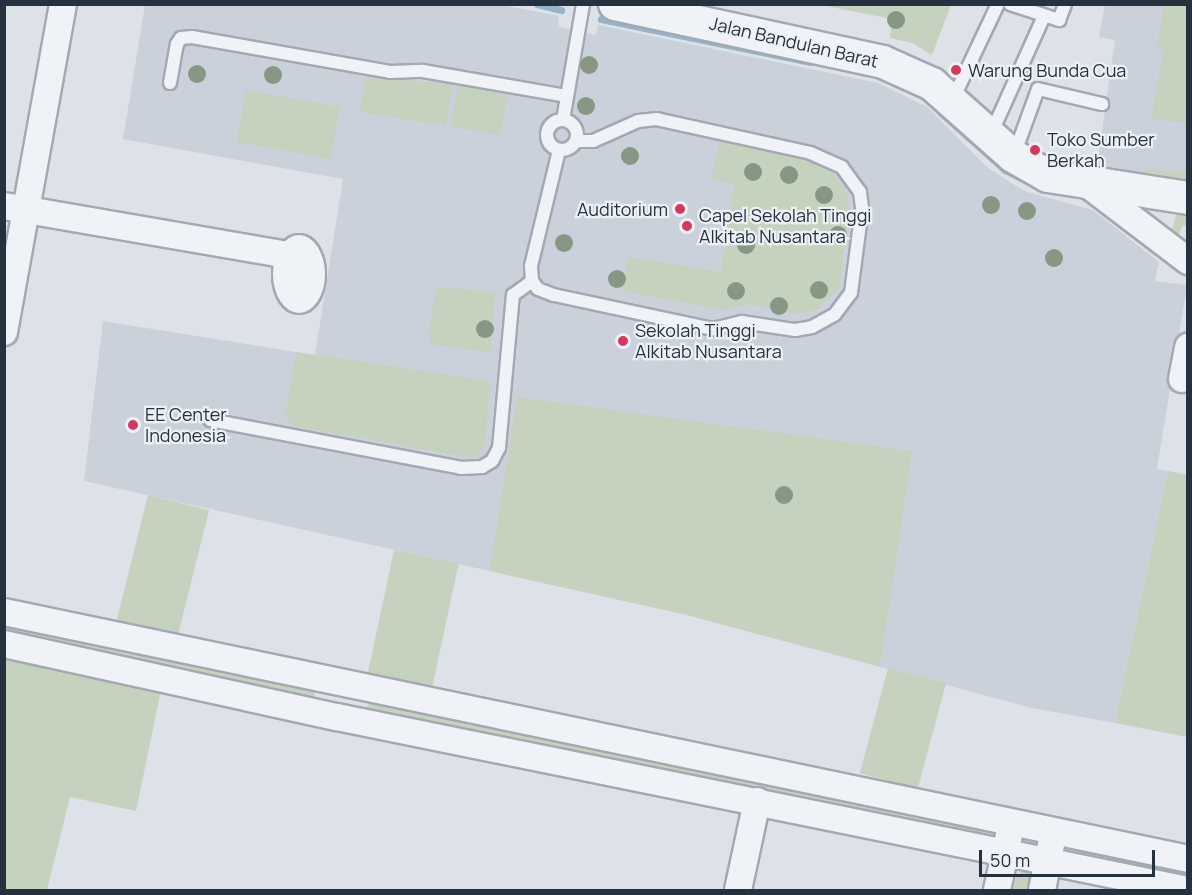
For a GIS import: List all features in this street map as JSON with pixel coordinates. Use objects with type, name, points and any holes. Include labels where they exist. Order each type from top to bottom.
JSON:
[{"type":"street","points":[[4,332],[16,208],[63,4]]},
{"type":"street","name":"Jalan Bandulan Barat","points":[[615,4],[704,13],[883,62],[932,84],[1002,146],[1048,177],[1188,198]]},
{"type":"street","points":[[1087,184],[1188,261]]},
{"type":"street","points":[[16,208],[286,255]]},
{"type":"street","points":[[1182,379],[1187,348]]},
{"type":"street","points":[[4,612],[1011,825],[1188,859]]},
{"type":"street","points":[[4,644],[337,717],[1188,890]]},
{"type":"street","points":[[337,717],[344,685]]},
{"type":"street","points":[[738,891],[758,801]]},
{"type":"street","points":[[997,891],[1011,825]]},
{"type":"street","points":[[1042,891],[1054,833]]},
{"type":"lane","points":[[563,120],[583,4]]},
{"type":"lane","points":[[953,101],[998,4]]},
{"type":"lane","points":[[1010,4],[1059,20],[1065,4]]},
{"type":"lane","points":[[1002,146],[1044,16]]},
{"type":"lane","points":[[170,82],[177,44],[181,38],[192,37],[390,72],[423,71],[566,96]]},
{"type":"lane","points":[[1002,146],[1038,89],[1102,104]]},
{"type":"lane","points":[[559,150],[531,266],[532,281],[538,289],[554,295],[713,329],[742,322],[795,330],[812,327],[835,314],[850,293],[862,208],[860,192],[842,167],[811,153],[657,119],[638,121],[593,141],[576,141]]},
{"type":"lane","points":[[563,120],[575,128],[576,141],[571,148],[559,150],[548,143],[546,133],[550,125],[563,120]]},
{"type":"lane","points":[[210,420],[461,468],[482,466],[492,460],[499,447],[513,295],[532,281]]},
{"type":"shaded area","name":"Sekolah Tinggi Alkitab Nusantara","points":[[145,5],[502,5],[559,16],[558,27],[596,35],[598,25],[878,83],[927,107],[988,168],[1024,191],[1093,210],[1159,262],[1155,281],[1187,285],[1157,469],[1168,471],[1115,723],[1032,708],[683,614],[84,481],[103,321],[315,355],[343,179],[123,139]]},
{"type":"shaded area","points":[[1105,5],[1187,5],[1187,184],[1096,173],[1115,40],[1099,37]]},
{"type":"green space","points":[[951,4],[932,55],[912,43],[890,38],[892,19],[821,5]]},
{"type":"green space","points":[[1164,5],[1187,5],[1187,123],[1151,119],[1164,51],[1157,49]]},
{"type":"green space","points":[[366,77],[452,84],[446,126],[360,112]]},
{"type":"green space","points":[[458,86],[507,95],[500,135],[451,126]]},
{"type":"green space","points":[[246,90],[340,106],[330,159],[237,142]]},
{"type":"green space","points":[[721,139],[800,157],[832,172],[845,187],[850,208],[839,288],[818,309],[799,314],[747,304],[725,310],[621,291],[629,257],[721,272],[735,184],[711,179]]},
{"type":"green space","points":[[1144,167],[1187,173],[1185,184],[1142,178]]},
{"type":"green space","points":[[1177,212],[1187,214],[1187,227],[1183,225],[1177,239],[1171,234]]},
{"type":"green space","points":[[440,287],[495,293],[490,352],[433,345],[429,339],[435,291]]},
{"type":"green space","points":[[296,352],[491,381],[484,449],[475,457],[466,457],[293,426],[285,417]]},
{"type":"green space","points":[[517,397],[912,451],[880,666],[683,614],[490,571]]},
{"type":"green space","points":[[1168,471],[1187,475],[1187,737],[1115,723]]},
{"type":"green space","points":[[148,495],[209,510],[177,639],[116,624]]},
{"type":"green space","points":[[394,550],[459,564],[431,692],[367,678]]},
{"type":"green space","points":[[5,623],[314,690],[315,697],[5,632]]},
{"type":"green space","points":[[5,654],[161,690],[136,811],[70,797],[47,890],[5,890]]},
{"type":"green space","points":[[888,668],[946,684],[918,789],[860,773]]},
{"type":"green space","points":[[369,702],[988,828],[991,832],[985,838],[366,710]]},
{"type":"green space","points":[[1077,849],[1187,870],[1187,880],[1078,857]]},
{"type":"green space","points":[[1026,869],[1032,878],[1029,890],[1013,890],[1017,875]]},
{"type":"waterway","points":[[537,4],[561,10]]},
{"type":"waterway","points":[[601,19],[810,62]]},
{"type":"waterway","points":[[941,113],[1005,170],[1039,187]]},
{"type":"place","name":"Warung Bunda Cua","points":[[956,70]]},
{"type":"place","name":"Toko Sumber Berkah","points":[[1035,150]]},
{"type":"place","name":"Auditorium","points":[[680,209]]},
{"type":"place","name":"Capel Sekolah Tinggi Alkitab Nusantara","points":[[687,226]]},
{"type":"place","name":"Sekolah Tinggi Alkitab Nusantara","points":[[623,341]]},
{"type":"place","name":"EE Center Indonesia","points":[[133,425]]}]
